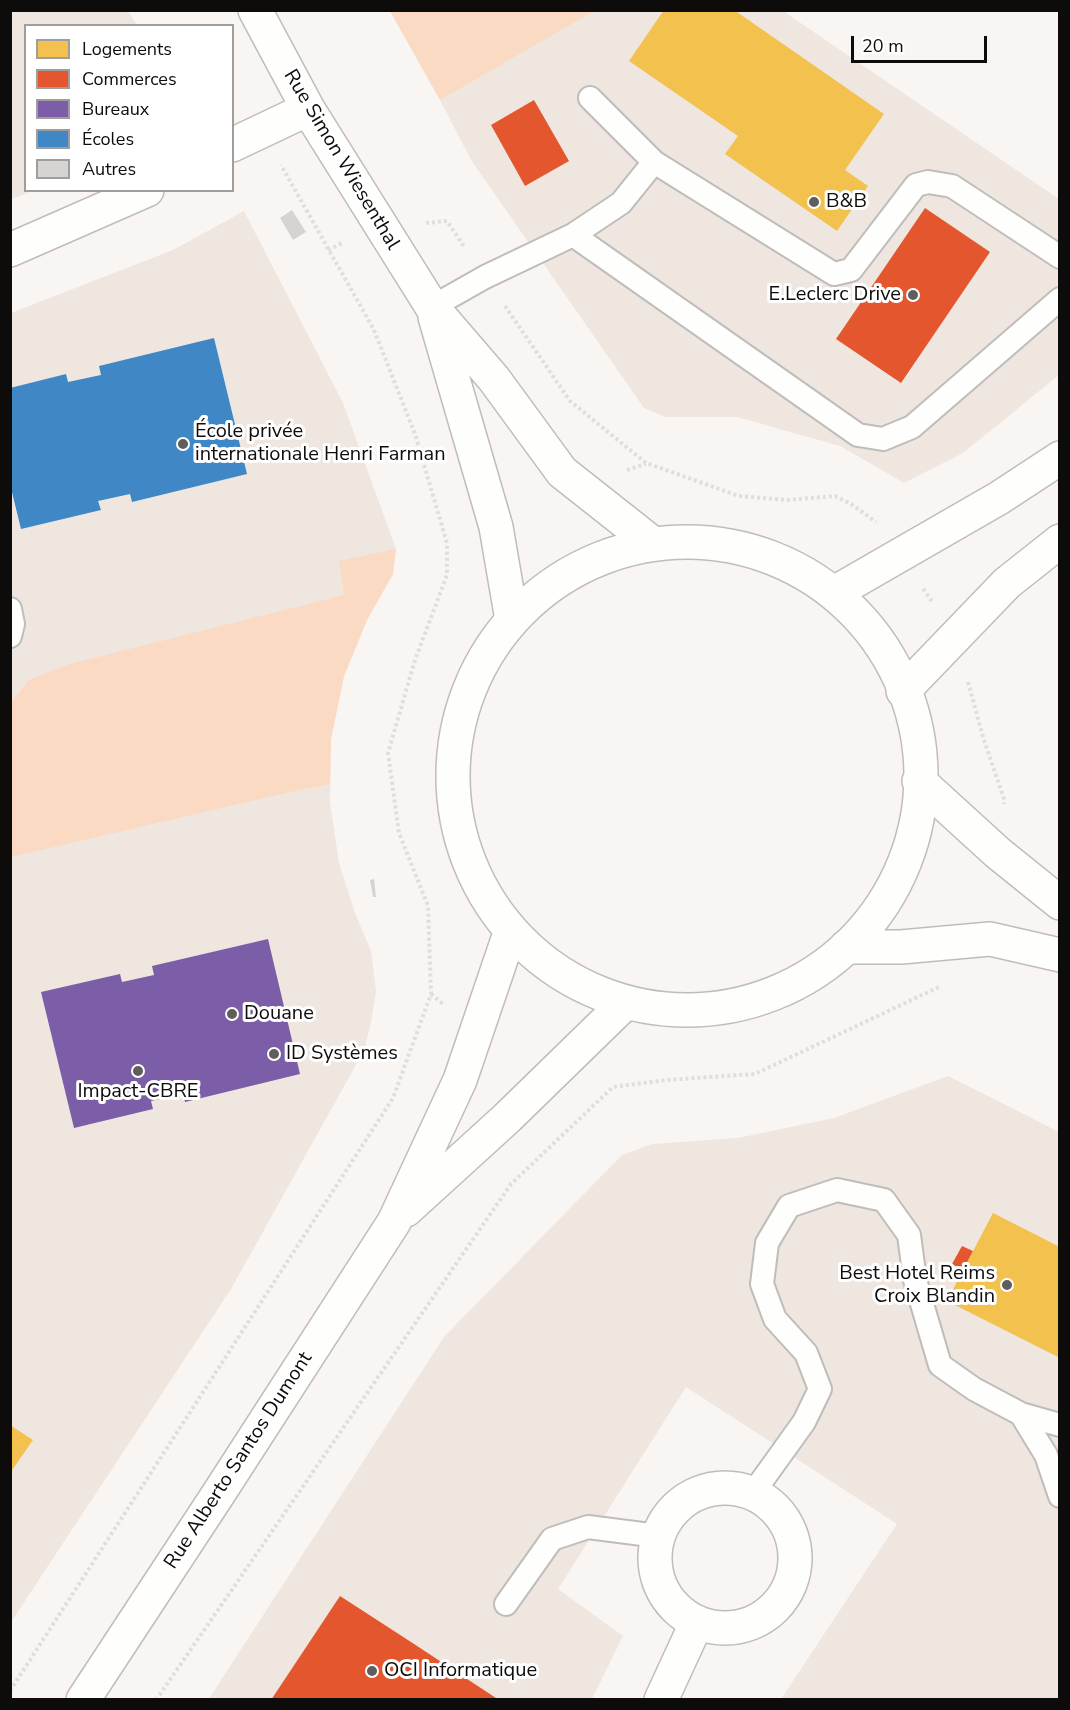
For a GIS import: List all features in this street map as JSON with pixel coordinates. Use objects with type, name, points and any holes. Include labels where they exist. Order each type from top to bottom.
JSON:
[{"type":"main road","name":"Rue Simon Wiesenthal","points":[[255,10],[308,109],[432,307],[494,379],[562,472],[652,543]]},
{"type":"main road","points":[[234,144],[308,109]]},
{"type":"main road","points":[[10,250],[142,192]]},
{"type":"main road","name":"Rue Simon Wiesenthal","points":[[432,307],[496,527],[512,620]]},
{"type":"main road","points":[[834,593],[999,498],[1059,458]]},
{"type":"main road","points":[[903,691],[1007,583],[1059,541]]},
{"type":"main road","points":[[652,543],[749,548],[834,593],[893,659],[922,745],[915,839],[875,922],[803,983],[715,1008],[623,1005],[537,962],[480,894],[453,805],[458,714],[500,631],[569,570],[652,543]]},
{"type":"main road","points":[[919,782],[998,853],[1059,903]]},
{"type":"main road","points":[[394,1222],[460,1080],[511,930]]},
{"type":"main road","points":[[846,947],[901,947],[990,939],[1059,955]]},
{"type":"main road","points":[[394,1222],[507,1118],[623,1005]]},
{"type":"main road","name":"Rue Alberto Santos Dumont","points":[[82,1700],[394,1222]]},
{"type":"main road","points":[[731,1487],[753,1493],[772,1505],[786,1522],[794,1542],[796,1564],[790,1586],[779,1604],[762,1618],[741,1626],[719,1628],[697,1622],[680,1612],[666,1596],[657,1577],[655,1556],[658,1536],[669,1515],[686,1499],[707,1490],[731,1487]]},
{"type":"main road","points":[[662,1700],[697,1622]]},
{"type":"lane","points":[[591,98],[654,162],[834,274],[851,270],[916,186],[928,182],[952,186],[1059,257]]},
{"type":"lane","points":[[432,307],[485,277],[573,235],[621,203],[654,162]]},
{"type":"lane","points":[[573,235],[858,435],[883,439],[912,427],[1059,300]]},
{"type":"lane","points":[[10,609],[13,624],[10,636]]},
{"type":"lane","points":[[753,1493],[804,1422],[820,1389],[806,1353],[775,1319],[762,1284],[767,1243],[789,1206],[837,1190],[884,1200],[909,1235],[915,1281],[940,1365],[974,1389],[1021,1414],[1059,1425]]},
{"type":"lane","points":[[1021,1414],[1046,1455],[1059,1496]]},
{"type":"lane","points":[[506,1604],[552,1539],[588,1527],[658,1536]]},
{"type":"path","points":[[10,1691],[393,1098],[431,994],[428,906],[399,833],[388,753],[415,660],[447,575],[447,543],[415,434],[378,341],[262,130]]},
{"type":"path","points":[[328,250],[380,227],[447,221],[570,401],[646,463],[739,496],[787,500],[835,496],[874,518],[956,636],[983,737],[1004,799],[998,853]]},
{"type":"path","points":[[156,1700],[511,1184],[596,1103],[613,1088],[666,1080],[755,1074],[964,975],[964,942]]},
{"type":"shaded area","points":[[11,10],[128,11],[136,24],[24,24],[24,192],[30,192],[11,199]]},
{"type":"shaded area","points":[[390,11],[783,11],[1059,199],[1059,375],[963,453],[904,483],[840,446],[737,417],[665,417],[644,408],[471,160]]},
{"type":"shaded area","points":[[390,11],[594,11],[440,100]]},
{"type":"shaded area","points":[[244,211],[343,403],[396,549],[393,574],[367,620],[344,676],[331,739],[330,802],[339,863],[355,913],[371,951],[376,991],[371,1023],[365,1047],[352,1072],[231,1289],[11,1622],[11,313],[173,250]]},
{"type":"shaded area","points":[[396,549],[393,574],[367,620],[344,676],[331,739],[330,784],[11,857],[11,702],[29,680],[66,665],[344,595],[339,561]]},
{"type":"shaded area","points":[[948,1076],[1059,1132],[1059,1699],[781,1699],[897,1524],[686,1387],[558,1589],[623,1636],[592,1699],[208,1700],[444,1337],[622,1155],[652,1144],[738,1138],[834,1118]]},
{"type":"building: Logements","points":[[664,10],[734,10],[884,114],[845,170],[868,186],[837,231],[725,154],[738,136],[629,61]]},
{"type":"building: Logements","name":"Best Hotel Reims Croix Blandin","points":[[993,1213],[1060,1247],[1060,1358],[947,1301]]},
{"type":"building: Logements","points":[[10,1425],[33,1440],[10,1473]]},
{"type":"building: Commerces","points":[[534,100],[569,161],[525,186],[491,125]]},
{"type":"building: Commerces","name":"E.Leclerc Drive","points":[[925,208],[990,252],[901,383],[836,339]]},
{"type":"building: Commerces","points":[[962,1246],[973,1251],[963,1270],[952,1264]]},
{"type":"building: Commerces","name":"OCI Informatique","points":[[340,1596],[411,1642],[499,1700],[271,1700]]},
{"type":"building: Bureaux","points":[[268,939],[300,1074],[185,1102],[183,1094],[151,1101],[153,1109],[74,1128],[41,992],[120,974],[122,982],[154,975],[152,966]]},
{"type":"building: Écoles","points":[[214,338],[247,474],[132,502],[130,494],[98,501],[101,510],[21,529],[10,484],[10,388],[66,374],[68,382],[101,375],[99,366]]},
{"type":"building: Autres","points":[[292,210],[306,232],[293,240],[280,218]]},
{"type":"building: Autres","points":[[374,879],[376,897],[373,897],[370,880]]},
{"type":"place","name":"B&B","points":[[814,202]]},
{"type":"place","name":"E.Leclerc Drive","points":[[913,295]]},
{"type":"place","name":"École privée internationale Henri Farman","points":[[183,444]]},
{"type":"place","name":"Douane","points":[[232,1014]]},
{"type":"place","name":"ID Systèmes","points":[[274,1054]]},
{"type":"place","name":"Impact-CBRE","points":[[138,1071]]},
{"type":"place","name":"Best Hotel Reims Croix Blandin","points":[[1007,1285]]},
{"type":"place","name":"OCI Informatique","points":[[372,1671]]}]
